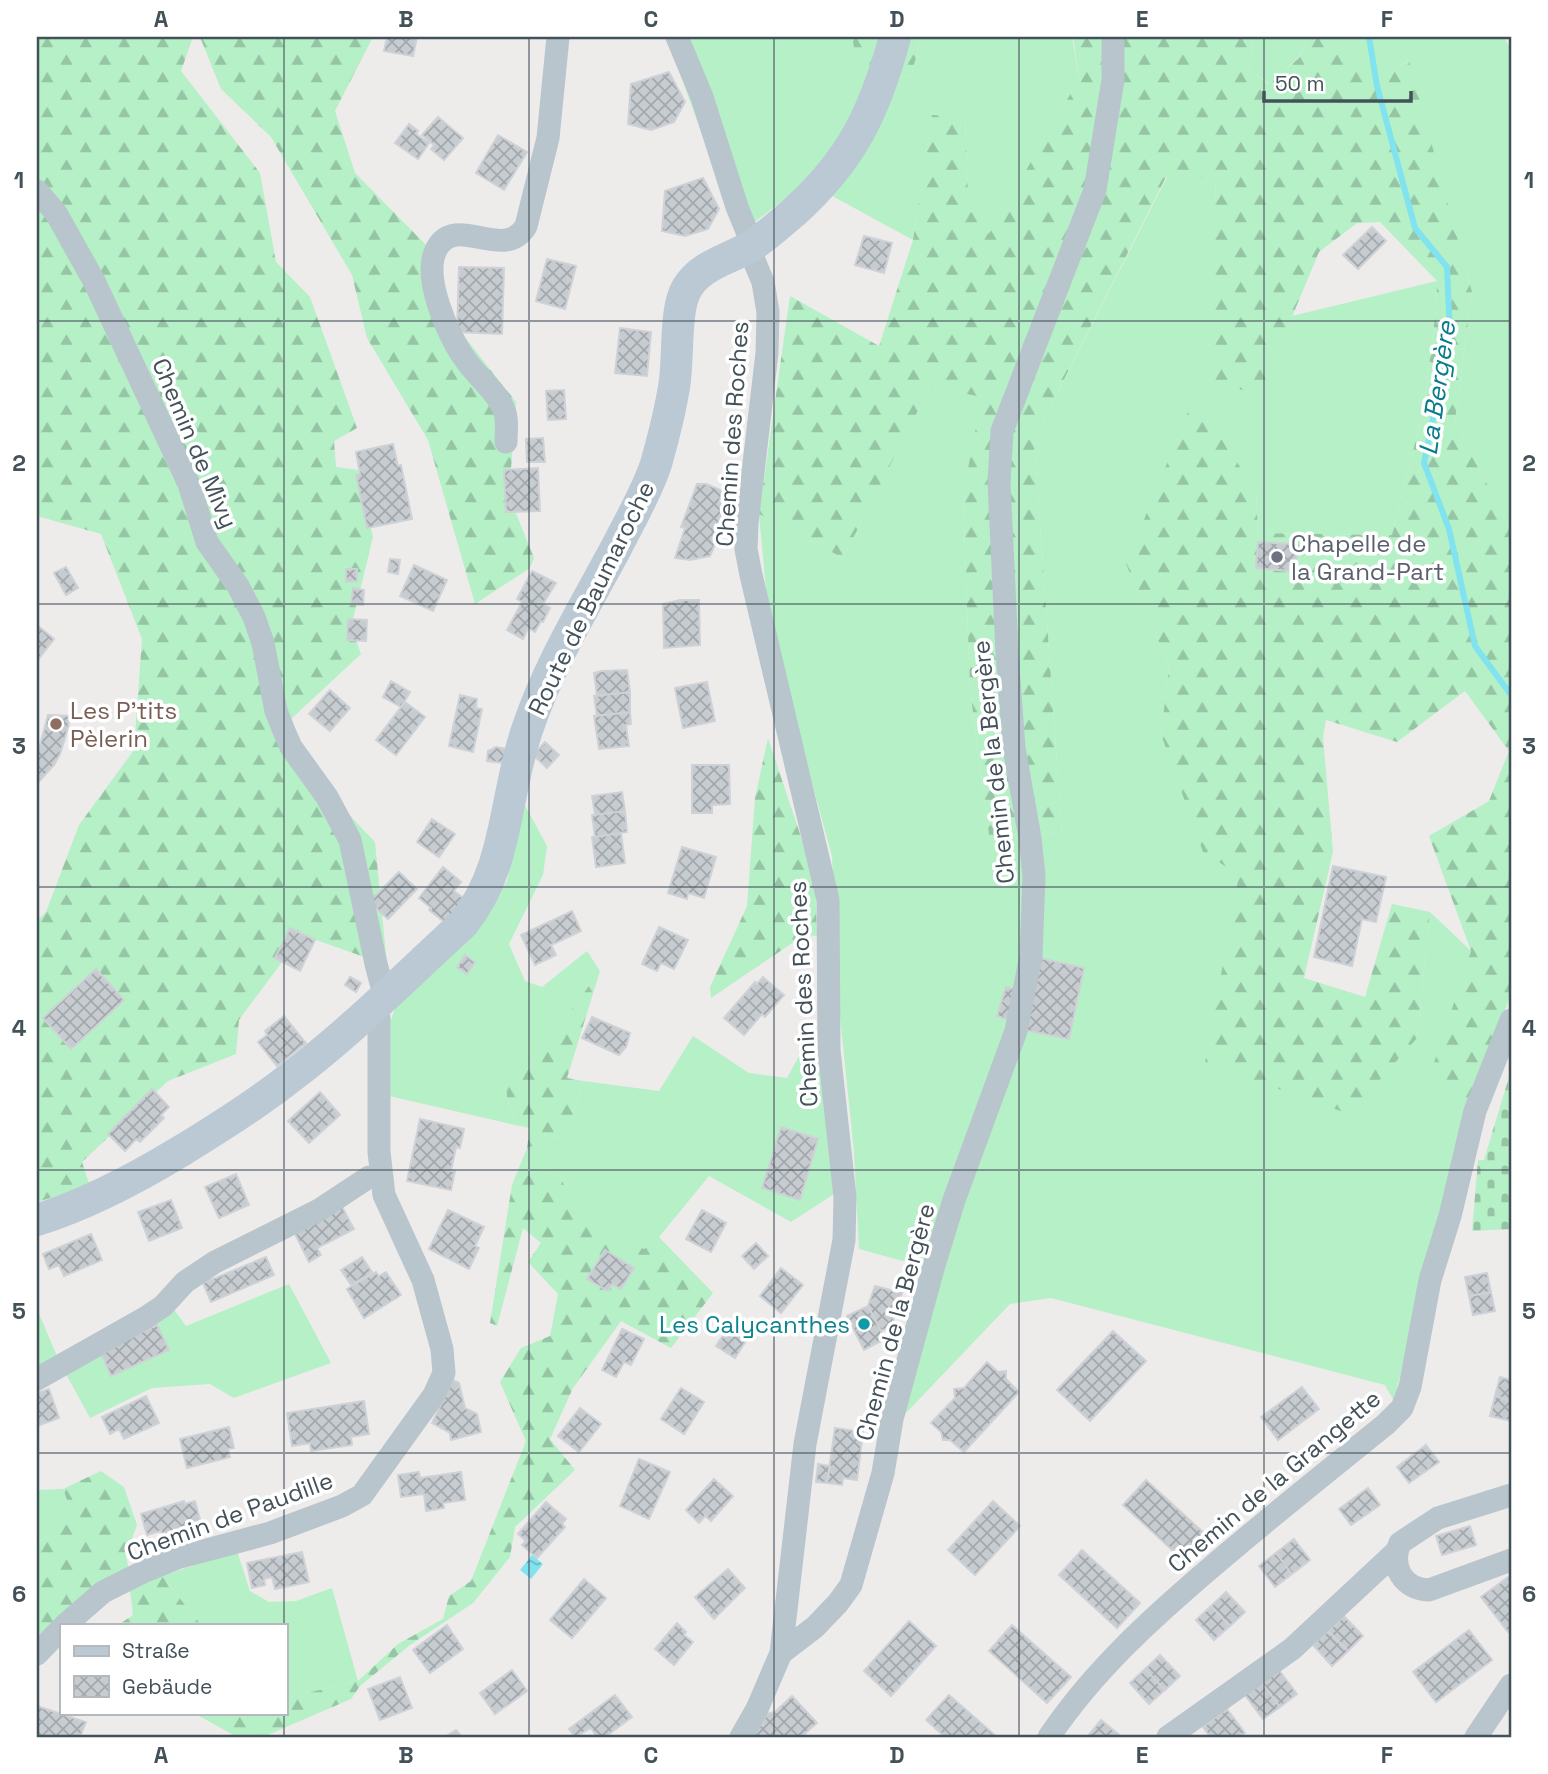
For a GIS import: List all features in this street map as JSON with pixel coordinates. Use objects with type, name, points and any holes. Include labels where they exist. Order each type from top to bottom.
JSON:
[{"type":"street","points":[[506,442],[506,413],[500,401],[464,358],[441,312],[432,271],[434,253],[448,235],[456,233],[505,242],[522,234],[548,138],[558,37]]},
{"type":"street","name":"Chemin des Roches","points":[[677,37],[702,97],[763,282],[768,328],[746,549],[828,900],[829,1050],[845,1197],[844,1240],[805,1444],[781,1653],[757,1709],[741,1737]]},
{"type":"street","name":"Route de Baumaroche","points":[[37,1220],[116,1188],[198,1140],[288,1080],[463,924],[486,891],[498,855],[527,730],[549,676],[648,487],[674,387],[682,300],[688,286],[709,267],[752,246],[815,193],[847,154],[873,105],[885,75],[895,37]]},
{"type":"street","name":"Chemin de la Bergère","points":[[781,1653],[815,1627],[851,1585],[883,1473],[892,1419],[934,1265],[954,1200],[1016,1031],[1029,969],[1034,876],[1014,748],[1007,652],[999,482],[1002,431],[1095,190],[1113,80],[1113,37]]},
{"type":"street","name":"Chemin de Mivy","points":[[37,191],[56,213],[94,281],[189,484],[207,541],[238,586],[254,617],[263,643],[276,711],[291,747],[327,797],[350,840],[382,983],[380,1000]]},
{"type":"street","name":"Chemin de Paudille","points":[[66,1624],[103,1592],[145,1571],[177,1558],[270,1533],[342,1506],[362,1495],[434,1395],[444,1373],[442,1349],[423,1280],[384,1195],[379,1152],[380,1000]]},
{"type":"street","name":"Chemin de la Grangette","points":[[1049,1737],[1103,1669],[1164,1608],[1402,1408],[1410,1387],[1430,1280],[1450,1216],[1475,1111],[1511,1020]]},
{"type":"street","points":[[37,1379],[145,1318],[163,1306],[185,1282],[215,1262],[296,1222],[369,1177],[382,1177]]},
{"type":"street","points":[[1511,1495],[1437,1518],[1400,1543],[1395,1560],[1406,1583],[1421,1590],[1436,1588],[1511,1560]]},
{"type":"street","points":[[1168,1737],[1292,1649],[1396,1552]]},
{"type":"street","points":[[37,1654],[60,1630]]},
{"type":"street","points":[[1476,1737],[1511,1685]]},
{"type":"green space","points":[[37,37],[193,37],[181,71],[260,173],[276,262],[310,297],[357,428],[334,441],[336,467],[358,470],[373,537],[351,627],[361,654],[290,720],[318,782],[375,842],[387,965],[302,935],[239,1020],[236,1054],[168,1081],[82,1162],[90,1186],[37,1202],[37,921],[46,912],[79,825],[134,750],[142,639],[101,534],[37,516]]},
{"type":"green space","points":[[200,37],[373,37],[335,111],[355,173],[434,253],[438,303],[516,402],[509,496],[534,558],[530,568],[475,604],[428,440],[367,338],[352,275],[271,137],[221,89]]},
{"type":"green space","points":[[665,37],[852,37],[860,73],[911,77],[921,37],[1072,37],[1079,79],[989,235],[968,193],[965,117],[932,116],[913,240],[825,192],[800,187],[738,235]]},
{"type":"green space","points":[[852,37],[921,37],[911,77],[859,73]]},
{"type":"green space","points":[[1073,37],[1254,37],[1249,69],[1268,84],[1299,58],[1308,37],[1338,37],[1343,45],[1381,75],[1409,61],[1472,292],[1455,421],[1511,531],[1511,993],[1471,1106],[1428,1081],[1471,951],[1429,836],[1489,801],[1509,751],[1465,691],[1397,742],[1326,720],[1323,737],[1333,852],[1304,978],[1365,997],[1392,904],[1430,912],[1417,1038],[1349,1114],[1205,1063],[1239,875],[1203,852],[1161,734],[1169,667],[1126,564],[1194,397],[1256,491],[1258,533],[1392,535],[1424,407],[1437,281],[1380,222],[1357,223],[1319,252],[1259,396],[1208,378],[1216,178],[1166,177],[1034,439],[1062,833],[989,835],[970,690],[963,494],[982,397],[930,387],[843,558],[759,514],[790,296],[879,346],[913,240],[932,115],[965,117],[968,193],[989,234],[1079,79]]},
{"type":"green space","points":[[1254,37],[1308,37],[1299,57],[1269,84],[1249,69]]},
{"type":"green space","points":[[1338,37],[1504,37],[1511,50],[1511,531],[1455,421],[1472,292],[1408,61],[1381,76],[1343,45]]},
{"type":"green space","points":[[1167,177],[1216,177],[1209,378],[1259,395],[1292,316],[1437,281],[1424,407],[1392,535],[1258,533],[1256,491],[1126,564],[1169,667],[1161,734],[1240,874],[1206,1063],[1417,1038],[1430,912],[1471,951],[1429,1080],[1471,1106],[1424,1276],[1394,1401],[1385,1385],[1051,1298],[1010,1304],[906,1413],[891,1415],[925,1267],[859,1249],[854,1152],[838,997],[832,856],[789,699],[767,600],[759,514],[843,558],[930,387],[983,397],[963,494],[970,690],[989,835],[1062,833],[1034,439]]},
{"type":"green space","points":[[768,738],[815,879],[817,936],[804,935],[711,998],[710,987],[747,906],[755,798]]},
{"type":"green space","points":[[521,798],[547,846],[543,875],[509,944],[525,981],[542,987],[587,951],[600,971],[507,1097],[515,1125],[389,1096],[386,1032],[399,999],[477,930],[507,881]]},
{"type":"green space","points":[[600,971],[567,1078],[583,1081],[568,1133],[527,1148],[530,1128],[515,1125],[507,1097],[506,1075],[527,1070]]},
{"type":"green space","points":[[814,1029],[837,1192],[791,1222],[709,1176],[659,1237],[644,1249],[579,1221],[560,1176],[538,1170],[512,1185],[527,1148],[568,1133],[583,1081],[659,1091],[693,1036],[749,1073],[787,1078]]},
{"type":"green space","points":[[1509,1077],[1511,1229],[1472,1231],[1478,1160],[1484,1160]]},
{"type":"green space","points":[[538,1170],[560,1176],[580,1221],[644,1249],[659,1237],[713,1293],[671,1348],[621,1321],[573,1388],[550,1439],[575,1470],[515,1527],[510,1557],[473,1603],[410,1645],[360,1686],[351,1699],[263,1737],[237,1737],[196,1714],[287,1714],[287,1698],[358,1681],[398,1644],[443,1619],[449,1596],[471,1581],[526,1441],[500,1382],[521,1348],[550,1336],[558,1294],[528,1262],[541,1243],[523,1228],[497,1326],[490,1323],[512,1185]]},
{"type":"green space","points":[[289,1284],[331,1363],[234,1398],[210,1384],[152,1388],[90,1418],[65,1372],[37,1388],[37,1309],[57,1356],[151,1304],[163,1294],[186,1326]]},
{"type":"green space","points":[[101,1471],[124,1487],[137,1525],[126,1555],[129,1571],[37,1639],[37,1542],[43,1539],[70,1508],[63,1489]]},
{"type":"green space","points":[[63,1489],[70,1508],[43,1539],[37,1542],[37,1490]]},
{"type":"green space","points":[[237,1551],[250,1591],[269,1602],[296,1601],[332,1588],[358,1681],[287,1698],[287,1624],[200,1624],[162,1576]]},
{"type":"green space","points":[[162,1576],[200,1624],[120,1624],[133,1615],[130,1589]]},
{"type":"water","points":[[532,1555],[543,1564],[531,1579],[520,1570]]},
{"type":"building","points":[[387,37],[417,37],[413,56],[384,51]]},
{"type":"building","points":[[669,72],[685,102],[674,122],[651,130],[628,124],[631,84]]},
{"type":"building","points":[[438,117],[463,138],[444,160],[431,149],[434,145],[422,135]]},
{"type":"building","points":[[409,124],[418,131],[416,134],[429,143],[418,159],[395,143]]},
{"type":"building","points":[[498,135],[527,152],[504,190],[476,173]]},
{"type":"building","points":[[703,178],[719,209],[708,229],[685,236],[662,231],[665,191]]},
{"type":"building","points":[[1372,227],[1386,241],[1358,269],[1343,255]]},
{"type":"building","points":[[864,236],[892,243],[884,273],[855,265]]},
{"type":"building","points":[[547,259],[576,266],[565,309],[536,301]]},
{"type":"building","points":[[459,267],[504,268],[502,334],[457,332]]},
{"type":"building","points":[[620,328],[651,332],[647,376],[615,373]]},
{"type":"building","points":[[564,390],[566,419],[548,420],[546,391]]},
{"type":"building","points":[[543,438],[545,462],[527,462],[526,439]]},
{"type":"building","points":[[393,444],[398,466],[401,465],[412,519],[367,528],[356,475],[360,474],[356,452]]},
{"type":"building","points":[[538,468],[540,511],[506,512],[504,470]]},
{"type":"building","points":[[697,484],[706,484],[723,491],[719,502],[724,503],[715,534],[719,535],[710,556],[690,560],[675,558],[685,528],[681,527]]},
{"type":"building","name":"Chapelle de la Grand-Part","points":[[1258,542],[1291,544],[1291,551],[1297,551],[1296,564],[1290,563],[1289,571],[1256,568]]},
{"type":"building","points":[[390,559],[400,560],[398,574],[388,572]]},
{"type":"building","points":[[414,565],[447,580],[433,611],[400,596]]},
{"type":"building","points":[[66,567],[78,588],[66,595],[54,573]]},
{"type":"building","points":[[346,569],[357,569],[357,581],[346,582]]},
{"type":"building","points":[[532,571],[556,583],[543,604],[550,608],[543,622],[541,621],[535,632],[528,628],[523,639],[507,630],[522,602],[517,599]]},
{"type":"building","points":[[353,588],[364,590],[363,605],[351,604]]},
{"type":"building","points":[[699,600],[700,645],[664,648],[663,604]]},
{"type":"building","points":[[348,619],[367,620],[366,641],[347,640]]},
{"type":"building","points":[[37,625],[54,639],[37,661]]},
{"type":"building","points":[[627,670],[630,692],[597,696],[594,673]]},
{"type":"building","points":[[391,681],[410,692],[401,707],[383,697]]},
{"type":"building","points":[[707,682],[715,721],[683,728],[675,688]]},
{"type":"building","points":[[330,690],[350,708],[330,731],[309,714]]},
{"type":"building","points":[[630,692],[630,712],[597,716],[594,696]]},
{"type":"building","points":[[460,695],[477,699],[476,708],[482,709],[473,752],[449,746]]},
{"type":"building","points":[[405,702],[425,717],[396,755],[376,740]]},
{"type":"building","points":[[630,712],[631,724],[626,725],[629,746],[599,749],[594,716]]},
{"type":"building","points":[[48,715],[70,716],[60,754],[37,784],[37,749]]},
{"type":"building","points":[[545,742],[559,755],[547,768],[533,755]]},
{"type":"building","points":[[496,747],[507,749],[504,763],[487,761],[488,751]]},
{"type":"building","points":[[692,765],[729,765],[730,804],[712,805],[712,813],[692,813]]},
{"type":"building","points":[[622,792],[625,811],[595,815],[592,796]]},
{"type":"building","points":[[625,811],[627,832],[595,837],[592,815]]},
{"type":"building","points":[[432,819],[455,834],[439,857],[417,842]]},
{"type":"building","points":[[621,833],[625,863],[596,867],[592,837]]},
{"type":"building","points":[[682,847],[716,857],[704,898],[688,893],[687,899],[668,893]]},
{"type":"building","points":[[1333,866],[1386,877],[1376,922],[1362,919],[1352,966],[1314,957]]},
{"type":"building","points":[[443,867],[461,882],[454,891],[466,900],[447,924],[419,898]]},
{"type":"building","points":[[399,872],[417,889],[388,919],[369,902]]},
{"type":"building","points":[[572,911],[581,931],[551,945],[556,955],[535,965],[521,935]]},
{"type":"building","points":[[659,927],[688,940],[674,969],[661,963],[657,971],[642,964]]},
{"type":"building","points":[[290,928],[315,940],[300,971],[275,958]]},
{"type":"building","points":[[465,955],[475,962],[467,974],[457,967]]},
{"type":"building","points":[[1040,958],[1084,968],[1069,1039],[1024,1030]]},
{"type":"building","points":[[96,969],[124,1000],[71,1049],[43,1018]]},
{"type":"building","points":[[350,977],[361,983],[356,992],[345,985]]},
{"type":"building","points":[[763,977],[784,995],[765,1017],[762,1014],[744,1035],[724,1018],[755,982],[757,984]]},
{"type":"building","points":[[1006,987],[1020,990],[1011,1020],[997,1016]]},
{"type":"building","points":[[284,1016],[306,1043],[277,1066],[258,1042],[267,1035],[265,1031]]},
{"type":"building","points":[[592,1017],[630,1033],[626,1047],[619,1055],[582,1038]]},
{"type":"building","points":[[152,1089],[169,1107],[161,1115],[164,1118],[140,1142],[136,1139],[125,1151],[108,1134]]},
{"type":"building","points":[[320,1092],[340,1115],[309,1143],[288,1121]]},
{"type":"building","points":[[420,1119],[464,1129],[460,1148],[456,1147],[451,1171],[455,1171],[451,1190],[407,1181]]},
{"type":"building","points":[[781,1127],[818,1139],[800,1200],[762,1188]]},
{"type":"building","points":[[236,1174],[249,1205],[219,1218],[205,1187]]},
{"type":"building","points":[[171,1200],[182,1228],[149,1241],[138,1212]]},
{"type":"building","points":[[340,1203],[354,1229],[317,1248],[321,1255],[309,1262],[292,1228]]},
{"type":"building","points":[[448,1210],[484,1227],[475,1246],[479,1248],[469,1269],[429,1249]]},
{"type":"building","points":[[702,1210],[726,1223],[711,1252],[686,1239]]},
{"type":"building","points":[[91,1234],[102,1260],[64,1276],[59,1265],[49,1269],[43,1254]]},
{"type":"building","points":[[756,1243],[768,1256],[754,1269],[742,1256]]},
{"type":"building","points":[[605,1250],[634,1268],[621,1289],[612,1284],[608,1291],[587,1279]]},
{"type":"building","points":[[266,1257],[274,1275],[211,1302],[203,1283]]},
{"type":"building","points":[[362,1257],[372,1272],[351,1285],[341,1270]]},
{"type":"building","points":[[781,1268],[803,1285],[781,1313],[760,1296]]},
{"type":"building","points":[[376,1272],[379,1276],[386,1272],[401,1295],[364,1318],[347,1289]]},
{"type":"building","points":[[1487,1273],[1491,1292],[1469,1296],[1465,1277]]},
{"type":"building","points":[[875,1286],[902,1293],[891,1327],[881,1331],[868,1306]]},
{"type":"building","points":[[1491,1292],[1495,1311],[1473,1315],[1469,1296]]},
{"type":"building","name":"Les Calycanthes","points":[[868,1306],[885,1339],[864,1350],[847,1316]]},
{"type":"building","points":[[157,1325],[169,1350],[111,1376],[100,1351]]},
{"type":"building","points":[[728,1328],[747,1339],[735,1358],[716,1346]]},
{"type":"building","points":[[622,1329],[644,1339],[631,1365],[624,1362],[616,1377],[602,1370]]},
{"type":"building","points":[[1113,1331],[1146,1361],[1090,1421],[1057,1390]]},
{"type":"building","points":[[987,1362],[998,1372],[1006,1371],[1006,1379],[1019,1392],[964,1452],[950,1440],[943,1440],[941,1432],[931,1423],[955,1398],[954,1389],[964,1388]]},
{"type":"building","points":[[1500,1377],[1511,1380],[1511,1401],[1495,1396]]},
{"type":"building","points":[[453,1380],[459,1383],[465,1408],[477,1414],[481,1432],[451,1440],[450,1433],[432,1423]]},
{"type":"building","points":[[1302,1387],[1319,1409],[1278,1440],[1261,1417]]},
{"type":"building","points":[[681,1388],[704,1402],[684,1434],[661,1419]]},
{"type":"building","points":[[49,1389],[59,1418],[37,1426],[37,1393]]},
{"type":"building","points":[[146,1396],[159,1423],[124,1439],[119,1429],[110,1434],[102,1417]]},
{"type":"building","points":[[1495,1396],[1511,1401],[1511,1421],[1490,1416]]},
{"type":"building","points":[[364,1401],[369,1434],[351,1437],[352,1445],[311,1451],[310,1443],[292,1446],[287,1413]]},
{"type":"building","points":[[580,1408],[601,1424],[579,1452],[558,1436]]},
{"type":"building","points":[[229,1427],[234,1448],[228,1449],[230,1457],[187,1468],[180,1439]]},
{"type":"building","points":[[835,1428],[863,1432],[857,1480],[843,1478],[842,1485],[827,1483]]},
{"type":"building","points":[[1426,1445],[1439,1462],[1409,1483],[1397,1467]]},
{"type":"building","points":[[639,1459],[670,1472],[649,1519],[620,1506]]},
{"type":"building","points":[[818,1464],[830,1466],[827,1483],[816,1482]]},
{"type":"building","points":[[419,1472],[420,1478],[461,1472],[465,1500],[443,1503],[444,1508],[426,1511],[424,1494],[401,1497],[398,1475]]},
{"type":"building","points":[[714,1479],[733,1496],[711,1521],[705,1516],[699,1523],[686,1510]]},
{"type":"building","points":[[1146,1480],[1204,1533],[1181,1558],[1123,1505]]},
{"type":"building","points":[[1368,1488],[1380,1505],[1351,1525],[1339,1509]]},
{"type":"building","points":[[184,1501],[185,1504],[195,1501],[202,1527],[163,1538],[161,1531],[147,1535],[141,1514]]},
{"type":"building","points":[[993,1501],[1020,1526],[975,1575],[948,1550]]},
{"type":"building","points":[[546,1502],[566,1519],[562,1524],[565,1527],[537,1558],[522,1545],[526,1541],[518,1534]]},
{"type":"building","points":[[1470,1526],[1476,1545],[1442,1555],[1436,1536]]},
{"type":"building","points":[[1294,1539],[1310,1560],[1292,1574],[1276,1553]]},
{"type":"building","points":[[1082,1550],[1140,1603],[1117,1628],[1059,1575]]},
{"type":"building","points":[[302,1552],[309,1582],[275,1589],[272,1577],[264,1579],[265,1585],[252,1588],[247,1563]]},
{"type":"building","points":[[1276,1553],[1292,1574],[1275,1587],[1259,1566]]},
{"type":"building","points":[[728,1569],[745,1588],[714,1619],[695,1597]]},
{"type":"building","points":[[1511,1575],[1511,1629],[1508,1632],[1481,1597]]},
{"type":"building","points":[[584,1579],[606,1598],[572,1638],[550,1620]]},
{"type":"building","points":[[1226,1592],[1245,1612],[1230,1626],[1211,1606]]},
{"type":"building","points":[[1211,1606],[1230,1626],[1214,1640],[1196,1620]]},
{"type":"building","points":[[1344,1616],[1363,1636],[1348,1651],[1328,1631]]},
{"type":"building","points":[[909,1621],[936,1646],[891,1696],[864,1671]]},
{"type":"building","points":[[677,1623],[686,1632],[684,1635],[693,1642],[674,1665],[655,1649]]},
{"type":"building","points":[[447,1625],[463,1649],[430,1673],[413,1650]]},
{"type":"building","points":[[1012,1625],[1071,1677],[1047,1703],[989,1651]]},
{"type":"building","points":[[1469,1630],[1492,1660],[1436,1702],[1413,1672]]},
{"type":"building","points":[[1328,1631],[1348,1651],[1332,1666],[1313,1645]]},
{"type":"building","points":[[1160,1655],[1180,1676],[1165,1690],[1145,1669]]},
{"type":"building","points":[[1145,1669],[1165,1690],[1149,1704],[1130,1683]]},
{"type":"building","points":[[512,1670],[527,1691],[495,1714],[480,1693]]},
{"type":"building","points":[[1279,1670],[1297,1694],[1280,1707],[1262,1683]]},
{"type":"building","points":[[400,1677],[412,1708],[380,1720],[368,1689]]},
{"type":"building","points":[[1262,1683],[1280,1707],[1263,1719],[1245,1695]]},
{"type":"building","points":[[615,1695],[632,1717],[605,1737],[597,1737],[591,1728],[575,1737],[569,1729]]},
{"type":"building","points":[[949,1695],[997,1737],[945,1737],[926,1720]]},
{"type":"building","points":[[792,1696],[817,1723],[801,1737],[749,1737],[763,1723],[766,1714],[775,1712]]},
{"type":"building","points":[[37,1706],[86,1722],[80,1737],[37,1737]]},
{"type":"building","points":[[1227,1709],[1245,1733],[1239,1737],[1210,1737],[1203,1727]]},
{"type":"building","points":[[1101,1720],[1122,1737],[1087,1737]]},
{"type":"building","points":[[456,1730],[462,1737],[445,1737]]},
{"type":"waterway","name":"La Bergère","points":[[1369,37],[1377,86],[1415,228],[1447,267],[1450,335],[1424,463],[1449,529],[1475,646],[1511,695]]},
{"type":"place","name":"Chapelle de la Grand-Part","points":[[1277,557]]},
{"type":"place","name":"Les P'tits Pèlerin","points":[[56,724]]},
{"type":"place","name":"Les Calycanthes","points":[[864,1324]]}]
